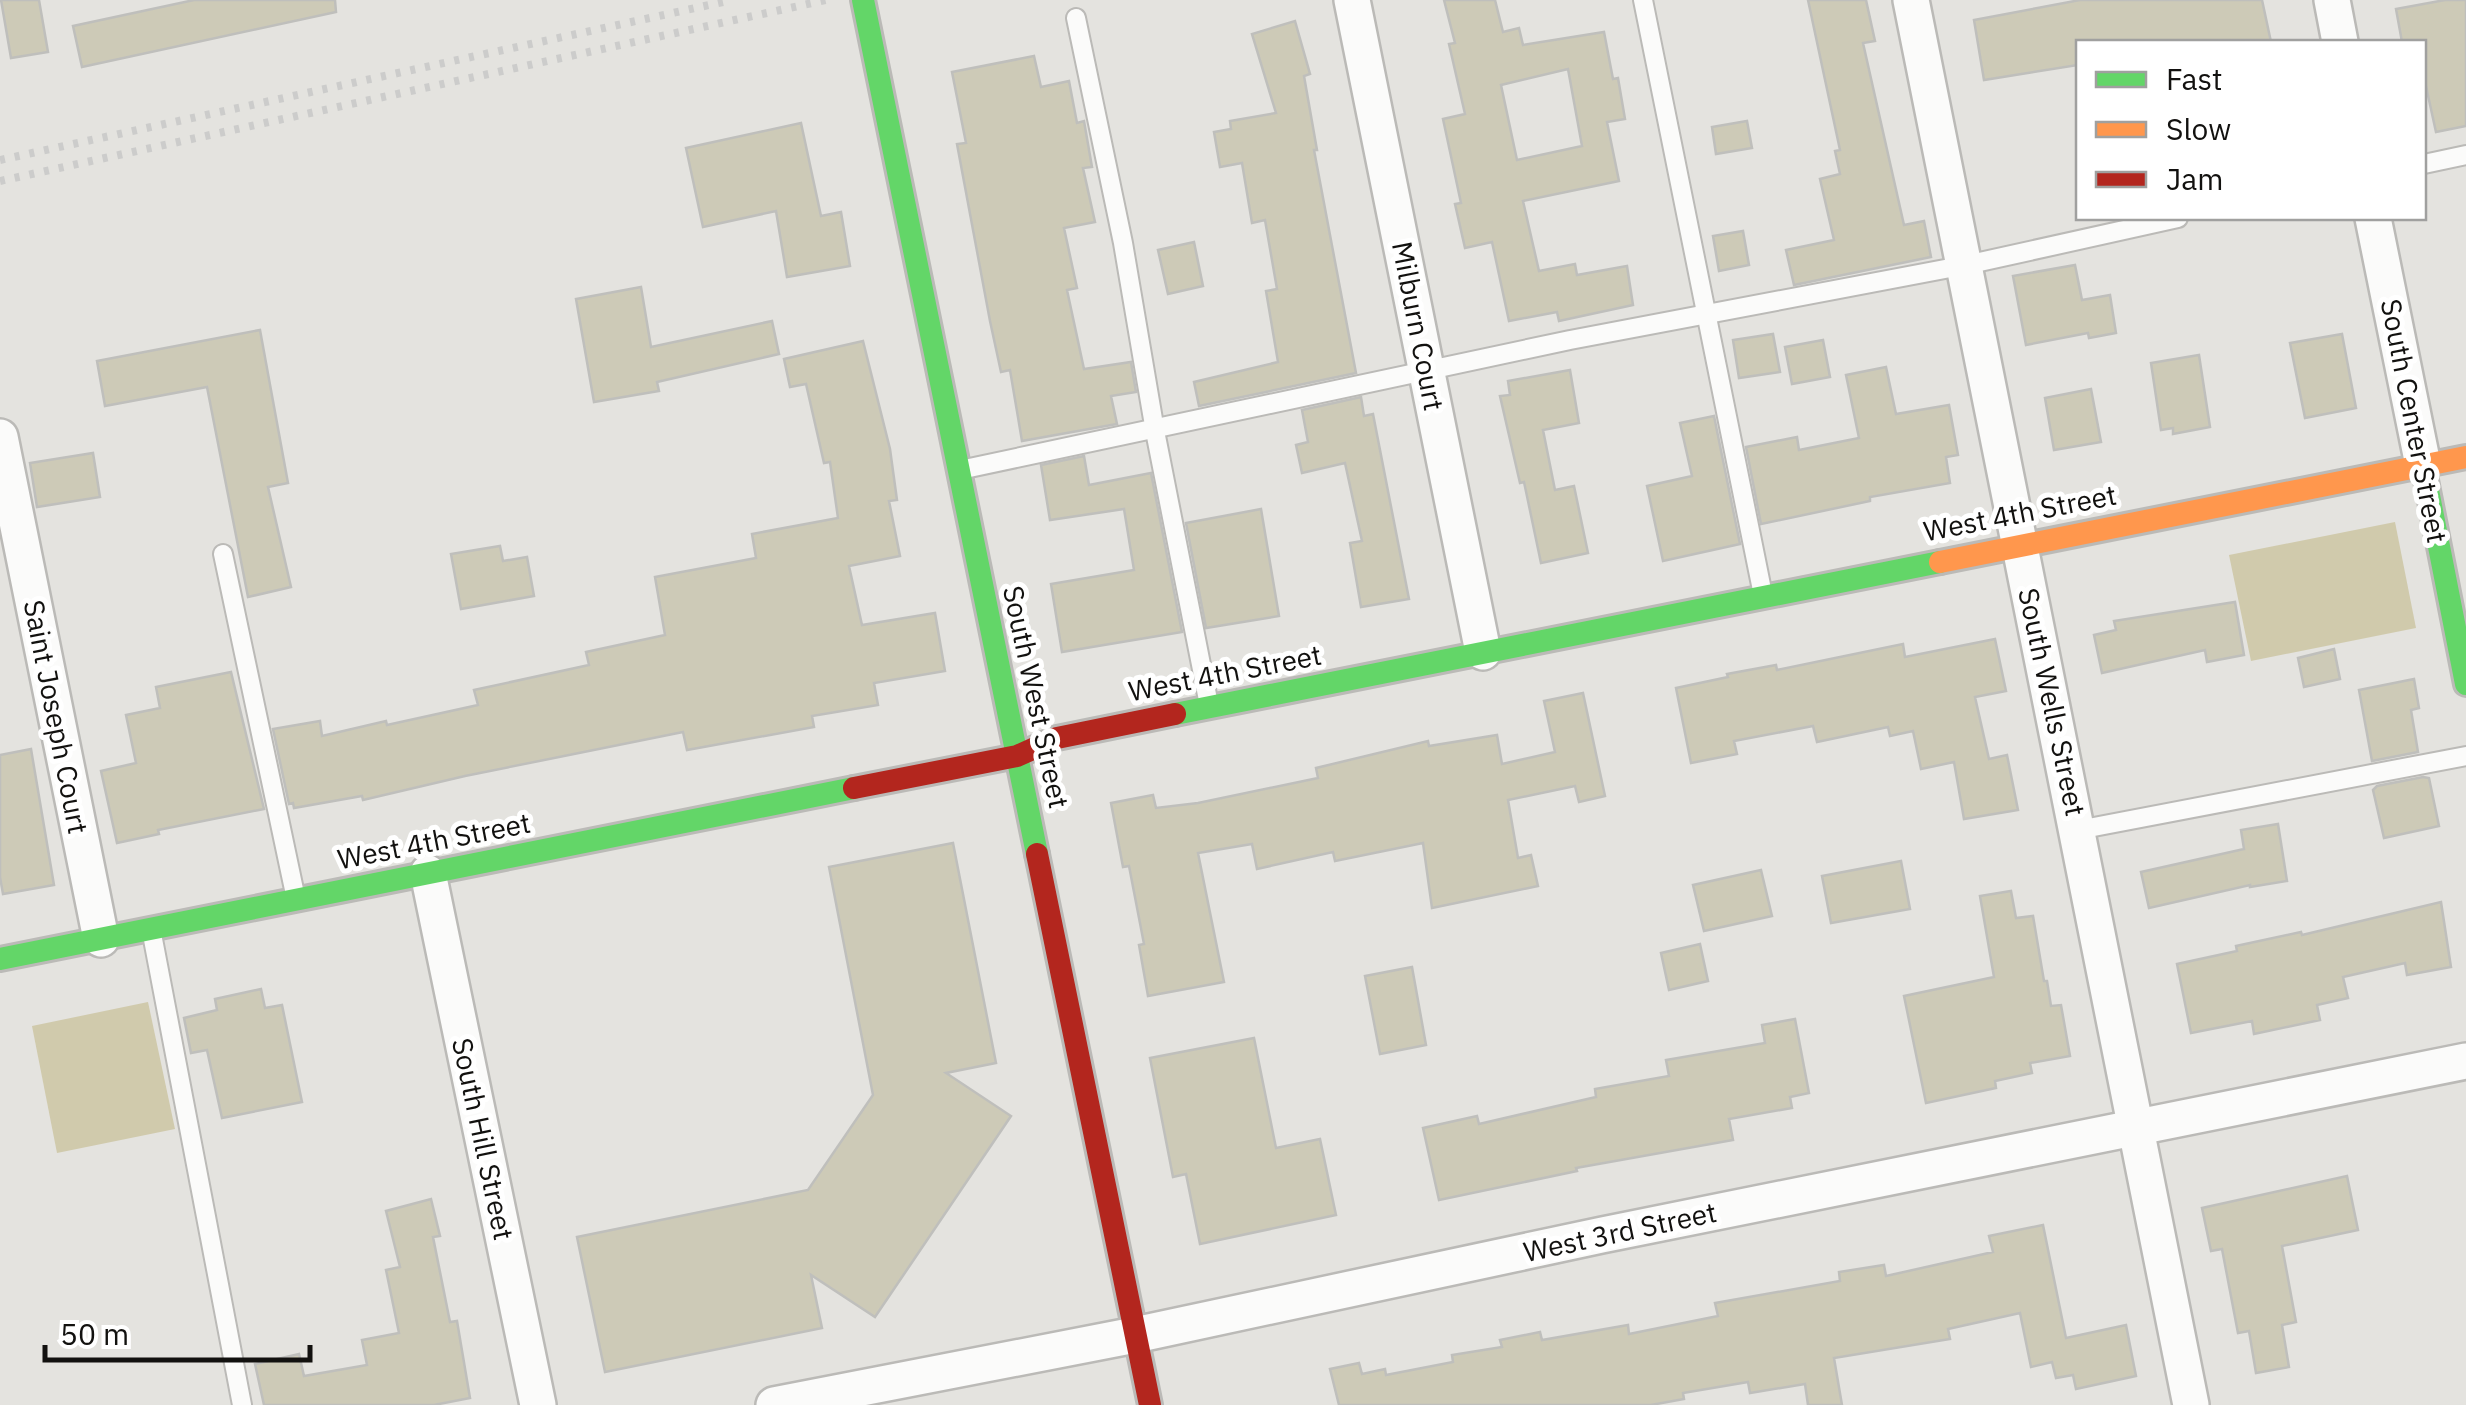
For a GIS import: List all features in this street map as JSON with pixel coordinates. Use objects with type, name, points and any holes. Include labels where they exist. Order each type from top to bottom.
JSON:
[{"type":"street","name":"South West Street","points":[[863,0],[1150,1405]]},
{"type":"street","name":"Milburn Court","points":[[1352,0],[1483,652]]},
{"type":"street","name":"South Wells Street","points":[[1911,0],[2192,1405]]},
{"type":"street","points":[[2332,0],[2340,40]]},
{"type":"street","name":"South Center Street","points":[[2373,220],[2466,684]]},
{"type":"street","name":"Saint Joseph Court","points":[[0,437],[101,939]]},
{"type":"street","name":"West 4th Street","points":[[0,959],[1017,756],[1057,738],[2466,457]]},
{"type":"street","name":"South Hill Street","points":[[428,873],[538,1405]]},
{"type":"street","name":"West 3rd Street","points":[[774,1405],[840,1398],[1621,1231],[2466,1062]]},
{"type":"lane","points":[[1643,0],[1764,595]]},
{"type":"lane","points":[[1076,18],[1124,243],[1210,707]]},
{"type":"lane","points":[[2426,164],[2466,156]]},
{"type":"lane","points":[[959,470],[1706,312],[1966,265],[2169,220]]},
{"type":"lane","points":[[223,554],[296,899]]},
{"type":"lane","points":[[2078,830],[2466,756]]},
{"type":"lane","points":[[150,928],[242,1405]]},
{"type":"shaded area","points":[[2395,522],[2416,628],[2251,661],[2229,555]]},
{"type":"shaded area","points":[[148,1002],[175,1129],[57,1153],[32,1026]]},
{"type":"building","points":[[1,0],[39,0],[48,52],[11,58]]},
{"type":"building","points":[[194,0],[335,0],[336,12],[82,67],[73,26]]},
{"type":"building","points":[[1444,0],[1495,0],[1503,32],[1519,28],[1523,45],[1604,32],[1625,119],[1607,122],[1619,181],[1523,201],[1539,271],[1575,264],[1577,275],[1627,266],[1633,305],[1559,321],[1557,312],[1509,321],[1492,242],[1465,248],[1455,204],[1461,203],[1443,119],[1465,114],[1449,44],[1455,43]],"holes":[[[1568,69],[1582,146],[1517,160],[1501,85]]]},
{"type":"building","points":[[1808,0],[1866,0],[1875,41],[1863,43],[1904,225],[1924,221],[1931,257],[1794,285],[1786,250],[1834,240],[1820,179],[1840,174],[1835,151],[1840,150]]},
{"type":"building","points":[[2080,0],[2262,0],[2271,40],[2076,40],[2076,65],[1984,80],[1974,20]]},
{"type":"building","points":[[2466,0],[2466,126],[2436,132],[2426,86],[2426,40],[2402,40],[2396,9]]},
{"type":"building","points":[[1295,21],[1310,74],[1304,76],[1314,150],[1356,373],[1199,406],[1194,382],[1278,362],[1266,291],[1277,289],[1265,220],[1252,223],[1242,163],[1220,167],[1214,132],[1231,129],[1230,121],[1276,113],[1252,34]]},
{"type":"building","points":[[1034,56],[1041,87],[1069,81],[1077,123],[1084,121],[1092,167],[1083,168],[1095,222],[1064,228],[1077,288],[1067,290],[1084,369],[1131,362],[1136,392],[1111,396],[1117,424],[1022,441],[1010,370],[1001,372],[990,321],[957,144],[966,143],[952,72]]},
{"type":"building","points":[[1747,121],[1752,148],[1716,154],[1712,127]]},
{"type":"building","points":[[801,123],[821,216],[841,212],[850,266],[787,277],[776,211],[703,227],[686,148]]},
{"type":"building","points":[[1743,231],[1749,265],[1719,271],[1713,236]]},
{"type":"building","points":[[1194,242],[1203,286],[1168,294],[1158,250]]},
{"type":"building","points":[[2075,265],[2082,300],[2110,295],[2116,333],[2089,338],[2088,333],[2026,345],[2013,276]]},
{"type":"building","points":[[641,287],[651,347],[772,321],[779,354],[657,382],[659,391],[594,402],[576,299]]},
{"type":"building","points":[[260,330],[288,483],[268,487],[291,587],[248,597],[207,387],[105,406],[97,361]]},
{"type":"building","points":[[1773,334],[1780,372],[1739,378],[1733,340]]},
{"type":"building","points":[[2342,334],[2356,408],[2305,418],[2290,343]]},
{"type":"building","points":[[1823,340],[1830,377],[1792,384],[1785,347]]},
{"type":"building","points":[[863,341],[890,449],[897,500],[889,501],[900,556],[849,566],[862,625],[935,613],[945,671],[874,683],[878,705],[812,716],[814,727],[687,750],[683,732],[363,800],[362,796],[294,808],[293,803],[289,804],[273,729],[320,721],[322,736],[386,721],[387,725],[478,705],[474,690],[589,665],[586,652],[665,635],[655,577],[756,558],[752,534],[838,518],[830,462],[824,463],[806,384],[790,387],[784,359]]},
{"type":"building","points":[[2199,355],[2210,427],[2173,434],[2173,428],[2161,430],[2151,363]]},
{"type":"building","points":[[1886,367],[1896,414],[1949,405],[1958,455],[1946,457],[1950,483],[1870,497],[1870,501],[1761,524],[1746,447],[1797,437],[1799,450],[1859,438],[1846,375]]},
{"type":"building","points":[[1570,370],[1579,423],[1543,430],[1555,490],[1574,486],[1588,553],[1541,563],[1500,396],[1510,395],[1508,381]]},
{"type":"building","points":[[2091,389],[2101,442],[2054,450],[2045,398]]},
{"type":"building","points":[[1361,397],[1364,416],[1373,414],[1409,599],[1361,607],[1350,543],[1362,541],[1345,463],[1302,473],[1296,445],[1308,442],[1302,410]]},
{"type":"building","points":[[1714,416],[1740,544],[1663,561],[1647,486],[1692,476],[1680,423]]},
{"type":"building","points":[[93,453],[100,497],[37,507],[30,463]]},
{"type":"building","points":[[1084,456],[1089,485],[1151,473],[1182,632],[1062,652],[1051,584],[1134,570],[1124,509],[1050,520],[1041,465]]},
{"type":"building","points":[[1261,509],[1279,616],[1206,628],[1186,523]]},
{"type":"building","points":[[500,546],[503,561],[527,557],[534,596],[461,609],[451,554]]},
{"type":"building","points":[[2235,602],[2244,655],[2207,662],[2205,650],[2102,673],[2094,635],[2116,630],[2114,621]]},
{"type":"building","points":[[1995,639],[2006,691],[1975,697],[1989,759],[2007,755],[2018,810],[1964,819],[1954,762],[1921,769],[1913,731],[1890,736],[1888,727],[1817,742],[1813,726],[1734,741],[1737,754],[1691,763],[1676,688],[1728,677],[1727,674],[1776,665],[1777,670],[1903,644],[1905,657]]},
{"type":"building","points":[[2334,649],[2340,679],[2304,687],[2298,658]]},
{"type":"building","points":[[231,672],[264,809],[158,830],[159,834],[117,843],[101,771],[136,763],[126,715],[160,708],[156,687]]},
{"type":"building","points":[[2414,679],[2419,708],[2411,710],[2418,752],[2372,761],[2359,690]]},
{"type":"building","points":[[1583,693],[1605,796],[1579,802],[1575,786],[1508,800],[1518,858],[1531,855],[1538,886],[1432,908],[1423,843],[1335,861],[1333,852],[1257,869],[1252,844],[1198,853],[1224,982],[1148,996],[1139,945],[1144,944],[1129,866],[1123,867],[1111,803],[1153,795],[1156,808],[1198,803],[1318,778],[1316,768],[1428,741],[1429,746],[1497,735],[1502,764],[1555,752],[1544,701]]},
{"type":"building","points":[[31,749],[54,885],[3,894],[0,755]]},
{"type":"building","points":[[2429,778],[2439,826],[2384,838],[2373,790]]},
{"type":"building","points":[[2278,824],[2287,881],[2250,885],[2149,908],[2141,872],[2244,849],[2241,830]]},
{"type":"building","points":[[953,843],[996,1063],[946,1073],[1011,1116],[875,1317],[811,1275],[822,1328],[605,1372],[577,1237],[808,1190],[873,1095],[829,867]]},
{"type":"building","points":[[1901,861],[1910,909],[1831,923],[1822,876]]},
{"type":"building","points":[[1761,870],[1772,916],[1704,931],[1693,885]]},
{"type":"building","points":[[2011,891],[2016,918],[2033,916],[2044,981],[2051,1006],[2061,1005],[2070,1056],[2030,1063],[2032,1073],[1995,1081],[1996,1088],[1926,1103],[1904,996],[1994,977],[1980,896]]},
{"type":"building","points":[[2441,902],[2451,967],[2407,975],[2405,963],[2343,977],[2348,998],[2317,1005],[2320,1020],[2254,1034],[2252,1021],[2191,1033],[2177,964],[2237,951],[2236,946],[2301,932],[2302,935]]},
{"type":"building","points":[[1700,944],[1708,981],[1669,990],[1661,953]]},
{"type":"building","points":[[1412,967],[1426,1045],[1380,1054],[1365,976]]},
{"type":"building","points":[[261,989],[265,1008],[282,1005],[302,1102],[222,1118],[207,1050],[191,1053],[184,1018],[217,1010],[215,999]]},
{"type":"building","points":[[1795,1019],[1809,1093],[1790,1097],[1792,1108],[1729,1119],[1733,1140],[1576,1168],[1577,1171],[1439,1200],[1423,1128],[1477,1116],[1479,1124],[1596,1097],[1595,1089],[1669,1076],[1666,1060],[1765,1043],[1762,1025]]},
{"type":"building","points":[[1254,1038],[1276,1148],[1320,1139],[1336,1215],[1200,1244],[1186,1174],[1173,1177],[1150,1058]]},
{"type":"building","points":[[2347,1176],[2358,1230],[2282,1246],[2296,1322],[2282,1325],[2289,1367],[2256,1373],[2249,1331],[2238,1333],[2222,1249],[2211,1251],[2202,1208]]},
{"type":"building","points":[[431,1199],[440,1236],[433,1237],[450,1322],[457,1321],[470,1398],[434,1405],[264,1405],[255,1364],[299,1354],[304,1376],[367,1365],[362,1340],[399,1333],[386,1270],[400,1267],[386,1211]]},
{"type":"building","points":[[2043,1225],[2066,1338],[2126,1325],[2136,1376],[2076,1389],[2073,1375],[2056,1378],[2052,1362],[2031,1367],[2020,1313],[1948,1329],[1950,1339],[1834,1358],[1842,1405],[1808,1405],[1805,1384],[1750,1393],[1748,1382],[1683,1393],[1684,1399],[1651,1405],[1339,1405],[1330,1369],[1359,1363],[1362,1374],[1385,1369],[1386,1375],[1453,1362],[1452,1355],[1502,1347],[1500,1340],[1540,1332],[1542,1340],[1628,1325],[1629,1334],[1718,1316],[1715,1303],[1840,1281],[1839,1272],[1884,1265],[1886,1276],[1993,1252],[1989,1236]]},
{"type":"railway","points":[[0,160],[732,0]]},
{"type":"railway","points":[[0,181],[826,0]]},
{"type":"traffic: fast","points":[[863,0],[1037,854]]},
{"type":"traffic: fast","points":[[2423,465],[2466,684]]},
{"type":"traffic: fast","points":[[1175,714],[1940,562]]},
{"type":"traffic: fast","points":[[0,959],[854,788]]},
{"type":"traffic: slow","points":[[1940,562],[2466,457]]},
{"type":"traffic: jam","points":[[854,788],[1017,756],[1057,738],[1175,714]]},
{"type":"traffic: jam","points":[[1037,854],[1150,1405]]}]
